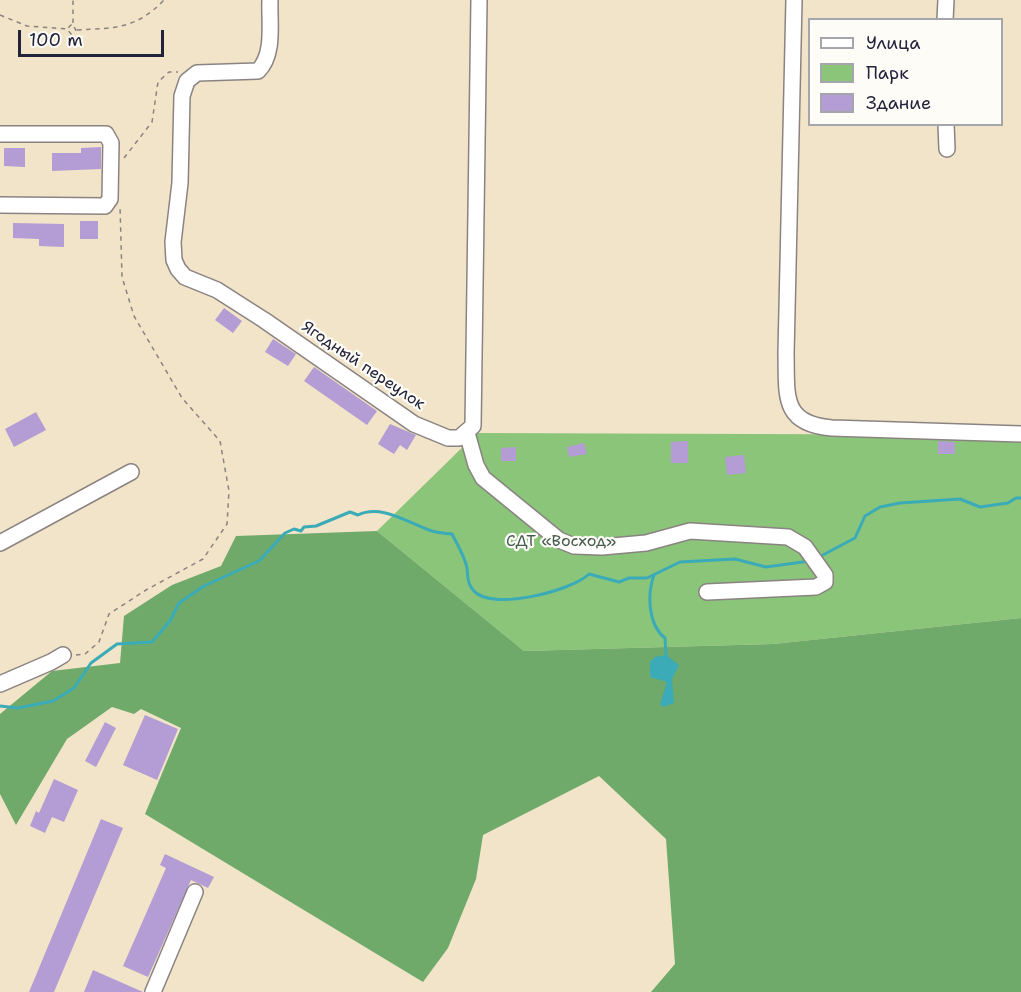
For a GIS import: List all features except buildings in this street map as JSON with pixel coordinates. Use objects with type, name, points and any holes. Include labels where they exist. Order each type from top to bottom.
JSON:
[{"type":"street","points":[[197,73],[258,71],[265,64],[269,52],[270,0]]},
{"type":"street","points":[[479,0],[473,426],[467,433],[476,465],[483,478],[559,540],[574,546],[602,547],[646,543],[690,531],[788,537],[805,547],[825,575],[825,582],[816,587],[707,592]]},
{"type":"street","points":[[794,0],[786,354],[788,398],[795,416],[811,427],[1021,434]]},
{"type":"street","points":[[945,18],[946,0]]},
{"type":"street","name":"Ягодный переулок","points":[[197,73],[187,81],[182,96],[180,183],[173,242],[174,260],[178,269],[185,277],[217,290],[264,320],[414,424],[448,438],[459,438],[467,433]]},
{"type":"street","points":[[946,126],[947,149]]},
{"type":"street","points":[[0,134],[106,134],[111,143],[110,199],[105,206],[0,205]]},
{"type":"street","points":[[0,543],[131,472]]},
{"type":"street","points":[[0,684],[63,655]]},
{"type":"street","points":[[153,992],[195,892]]},
{"type":"path","points":[[73,0],[73,24],[76,30]]},
{"type":"path","points":[[0,15],[27,26],[67,30],[71,34],[76,30],[129,25],[148,17],[164,0]]},
{"type":"path","points":[[67,30],[68,25],[73,24]]},
{"type":"path","points":[[122,160],[152,122],[158,82],[169,72],[197,73]]},
{"type":"path","points":[[63,655],[85,654],[99,642],[110,614],[146,590],[203,559],[227,524],[229,491],[220,441],[182,398],[134,316],[122,277],[120,198]]},
{"type":"green space","name":"СДТ «Восход»","points":[[477,433],[1021,435],[1021,618],[773,644],[524,651],[377,531]]},
{"type":"green space","points":[[377,531],[524,651],[773,644],[1021,618],[1021,992],[651,992],[675,964],[666,839],[599,776],[483,835],[476,879],[448,948],[423,982],[145,814],[181,728],[141,709],[134,714],[112,707],[67,739],[16,825],[0,794],[0,714],[52,671],[120,663],[124,616],[172,585],[221,566],[236,536]]},
{"type":"water","points":[[666,655],[679,665],[672,679],[674,703],[663,707],[660,704],[667,682],[650,677],[650,662],[655,657]]},
{"type":"waterway","points":[[819,557],[855,538],[865,516],[880,507],[900,503],[960,499],[980,507],[1008,503],[1021,498]]},
{"type":"waterway","points":[[0,706],[18,708],[53,701],[74,688],[91,663],[117,644],[152,642],[170,621],[179,603],[204,586],[259,561],[285,533],[294,529],[301,531],[304,527],[316,526],[350,512],[358,515],[367,512],[385,513],[432,531],[452,534],[465,559],[469,582],[473,590],[482,596],[496,599],[531,597],[566,587],[589,574],[619,582],[629,578],[647,578],[680,562],[735,559],[766,567],[810,561]]},
{"type":"waterway","points":[[654,575],[650,591],[650,609],[655,625],[665,638],[666,655]]}]
